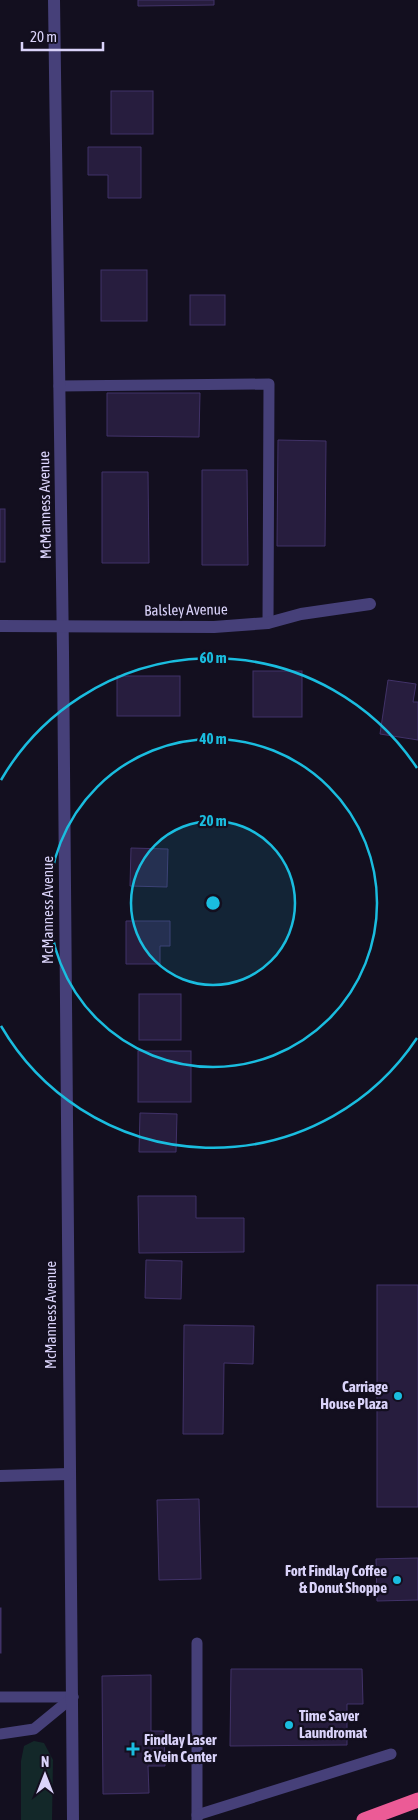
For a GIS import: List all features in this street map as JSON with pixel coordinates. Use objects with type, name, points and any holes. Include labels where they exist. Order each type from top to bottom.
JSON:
[{"type":"highway","points":[[364,1820],[418,1800]]},
{"type":"street","name":"McManness Avenue","points":[[54,0],[73,1820]]},
{"type":"street","name":"Balsley Avenue","points":[[0,626],[214,627],[268,623],[301,614],[370,604]]},
{"type":"street","points":[[0,1476],[69,1474]]},
{"type":"lane","points":[[59,386],[269,384],[268,623]]},
{"type":"lane","points":[[197,1643],[197,1817],[391,1754]]},
{"type":"lane","points":[[0,1697],[73,1696]]},
{"type":"lane","points":[[0,1734],[34,1729],[73,1696]]},
{"type":"green space","points":[[34,1741],[44,1743],[53,1760],[52,1820],[21,1820],[21,1761],[24,1746]]},
{"type":"building","points":[[138,0],[214,0],[214,5],[138,6]]},
{"type":"building","points":[[111,91],[153,91],[153,134],[111,134]]},
{"type":"building","points":[[88,147],[141,147],[141,198],[108,198],[108,175],[88,175]]},
{"type":"building","points":[[101,270],[147,270],[147,321],[101,321]]},
{"type":"building","points":[[190,295],[225,295],[225,325],[190,325]]},
{"type":"building","points":[[107,393],[200,393],[199,437],[107,436]]},
{"type":"building","points":[[278,440],[326,441],[325,546],[277,546]]},
{"type":"building","points":[[202,470],[247,470],[248,565],[202,565]]},
{"type":"building","points":[[102,472],[148,472],[149,563],[102,563]]},
{"type":"building","points":[[0,509],[5,509],[5,562],[0,562]]},
{"type":"building","points":[[253,671],[302,671],[302,717],[253,717]]},
{"type":"building","points":[[117,676],[180,676],[180,716],[117,716]]},
{"type":"building","points":[[388,680],[416,684],[413,702],[418,702],[418,740],[380,734]]},
{"type":"building","points":[[131,848],[168,849],[167,887],[130,886]]},
{"type":"building","points":[[126,921],[170,921],[170,946],[160,946],[160,964],[126,964]]},
{"type":"building","points":[[139,994],[181,994],[181,1040],[139,1040]]},
{"type":"building","points":[[138,1051],[191,1051],[191,1102],[138,1102]]},
{"type":"building","points":[[140,1113],[177,1114],[176,1152],[139,1152]]},
{"type":"building","points":[[138,1196],[196,1196],[196,1218],[244,1218],[244,1252],[139,1253]]},
{"type":"building","points":[[146,1260],[182,1261],[181,1299],[145,1298]]},
{"type":"building","name":"Carriage House Plaza","points":[[377,1285],[418,1285],[418,1507],[377,1507]]},
{"type":"building","points":[[184,1325],[254,1326],[253,1364],[224,1363],[223,1434],[183,1434]]},
{"type":"building","points":[[199,1499],[201,1579],[159,1580],[157,1500]]},
{"type":"building","name":"Fort Findlay Coffee & Donut Shoppe","points":[[418,1558],[418,1600],[377,1601],[376,1559]]},
{"type":"building","points":[[1,1608],[1,1653],[0,1653]]},
{"type":"building","name":"Time Saver Laundromat","points":[[231,1669],[362,1669],[363,1704],[347,1704],[347,1745],[230,1746]]},
{"type":"building","name":"Findlay Laser & Vein Center","points":[[151,1675],[151,1731],[164,1731],[165,1766],[148,1766],[149,1793],[103,1794],[102,1676]]},
{"type":"place","name":"Carriage House Plaza","points":[[398,1396]]},
{"type":"place","name":"Fort Findlay Coffee & Donut Shoppe","points":[[397,1580]]},
{"type":"place","name":"Time Saver Laundromat","points":[[289,1725]]},
{"type":"place","name":"Findlay Laser & Vein Center","points":[[133,1749]]}]
